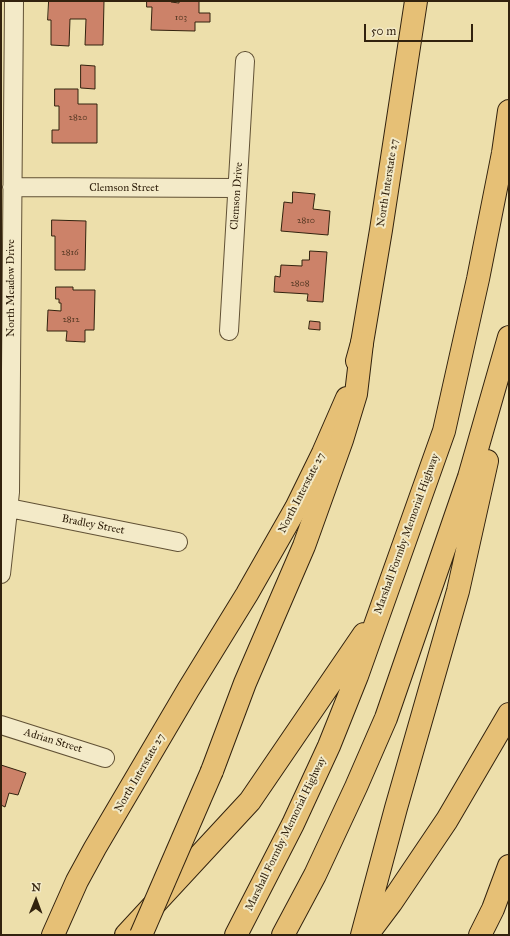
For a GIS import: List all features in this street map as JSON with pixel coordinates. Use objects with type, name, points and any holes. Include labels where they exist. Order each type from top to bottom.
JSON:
[{"type":"main road","name":"North Interstate 27","points":[[53,935],[77,881],[95,848],[188,690],[248,594],[296,508],[323,453],[347,397],[362,343],[416,1]]},
{"type":"main road","name":"Marshall Formby Memorial Highway","points":[[236,935],[307,795],[329,746],[357,676],[444,430],[478,279],[503,153],[509,111]]},
{"type":"main road","points":[[283,935],[315,875],[386,718],[469,477],[509,337]]},
{"type":"main road","points":[[141,935],[212,771],[245,683],[304,546],[342,440],[356,394],[362,343]]},
{"type":"main road","points":[[362,935],[398,801],[458,590],[509,364]]},
{"type":"main road","points":[[126,935],[250,801],[380,610]]},
{"type":"main road","points":[[367,935],[391,903],[447,820],[509,714]]},
{"type":"main road","points":[[480,935],[509,866]]},
{"type":"street","name":"North Meadow Drive","points":[[1,574],[7,497],[14,1]]},
{"type":"street","name":"Clemson Drive","points":[[229,332],[245,61]]},
{"type":"street","name":"Clemson Street","points":[[12,187],[237,188]]},
{"type":"street","name":"Bradley Street","points":[[7,497],[178,542]]},
{"type":"street","name":"Adrian Street","points":[[1,725],[105,758]]},
{"type":"building","points":[[49,1],[104,1],[103,45],[85,45],[86,19],[70,19],[69,46],[51,45],[51,20],[48,20]]},
{"type":"building","points":[[147,1],[171,1],[179,3],[179,1],[199,1],[199,13],[210,13],[210,22],[195,22],[195,31],[151,30],[152,7],[147,7]]},
{"type":"building","points":[[81,65],[95,66],[95,89],[81,88]]},
{"type":"building","points":[[55,89],[78,89],[78,104],[97,104],[97,143],[52,143],[52,130],[59,130],[59,106],[55,106]]},
{"type":"building","points":[[293,192],[315,194],[313,209],[330,211],[328,235],[281,231],[284,202],[292,203]]},
{"type":"building","points":[[52,220],[86,221],[85,270],[55,270],[55,236],[52,236]]},
{"type":"building","points":[[310,251],[327,252],[323,302],[307,301],[308,294],[274,292],[275,276],[280,277],[281,265],[302,266],[302,260],[309,260]]},
{"type":"building","points":[[56,287],[73,287],[73,290],[95,290],[94,330],[85,330],[85,342],[66,341],[67,331],[47,331],[48,310],[61,311],[61,303],[59,303],[59,299],[56,299]]},
{"type":"building","points":[[310,321],[320,322],[320,330],[309,329]]},
{"type":"building","points":[[1,765],[26,773],[18,795],[9,793],[5,807],[1,805]]}]
